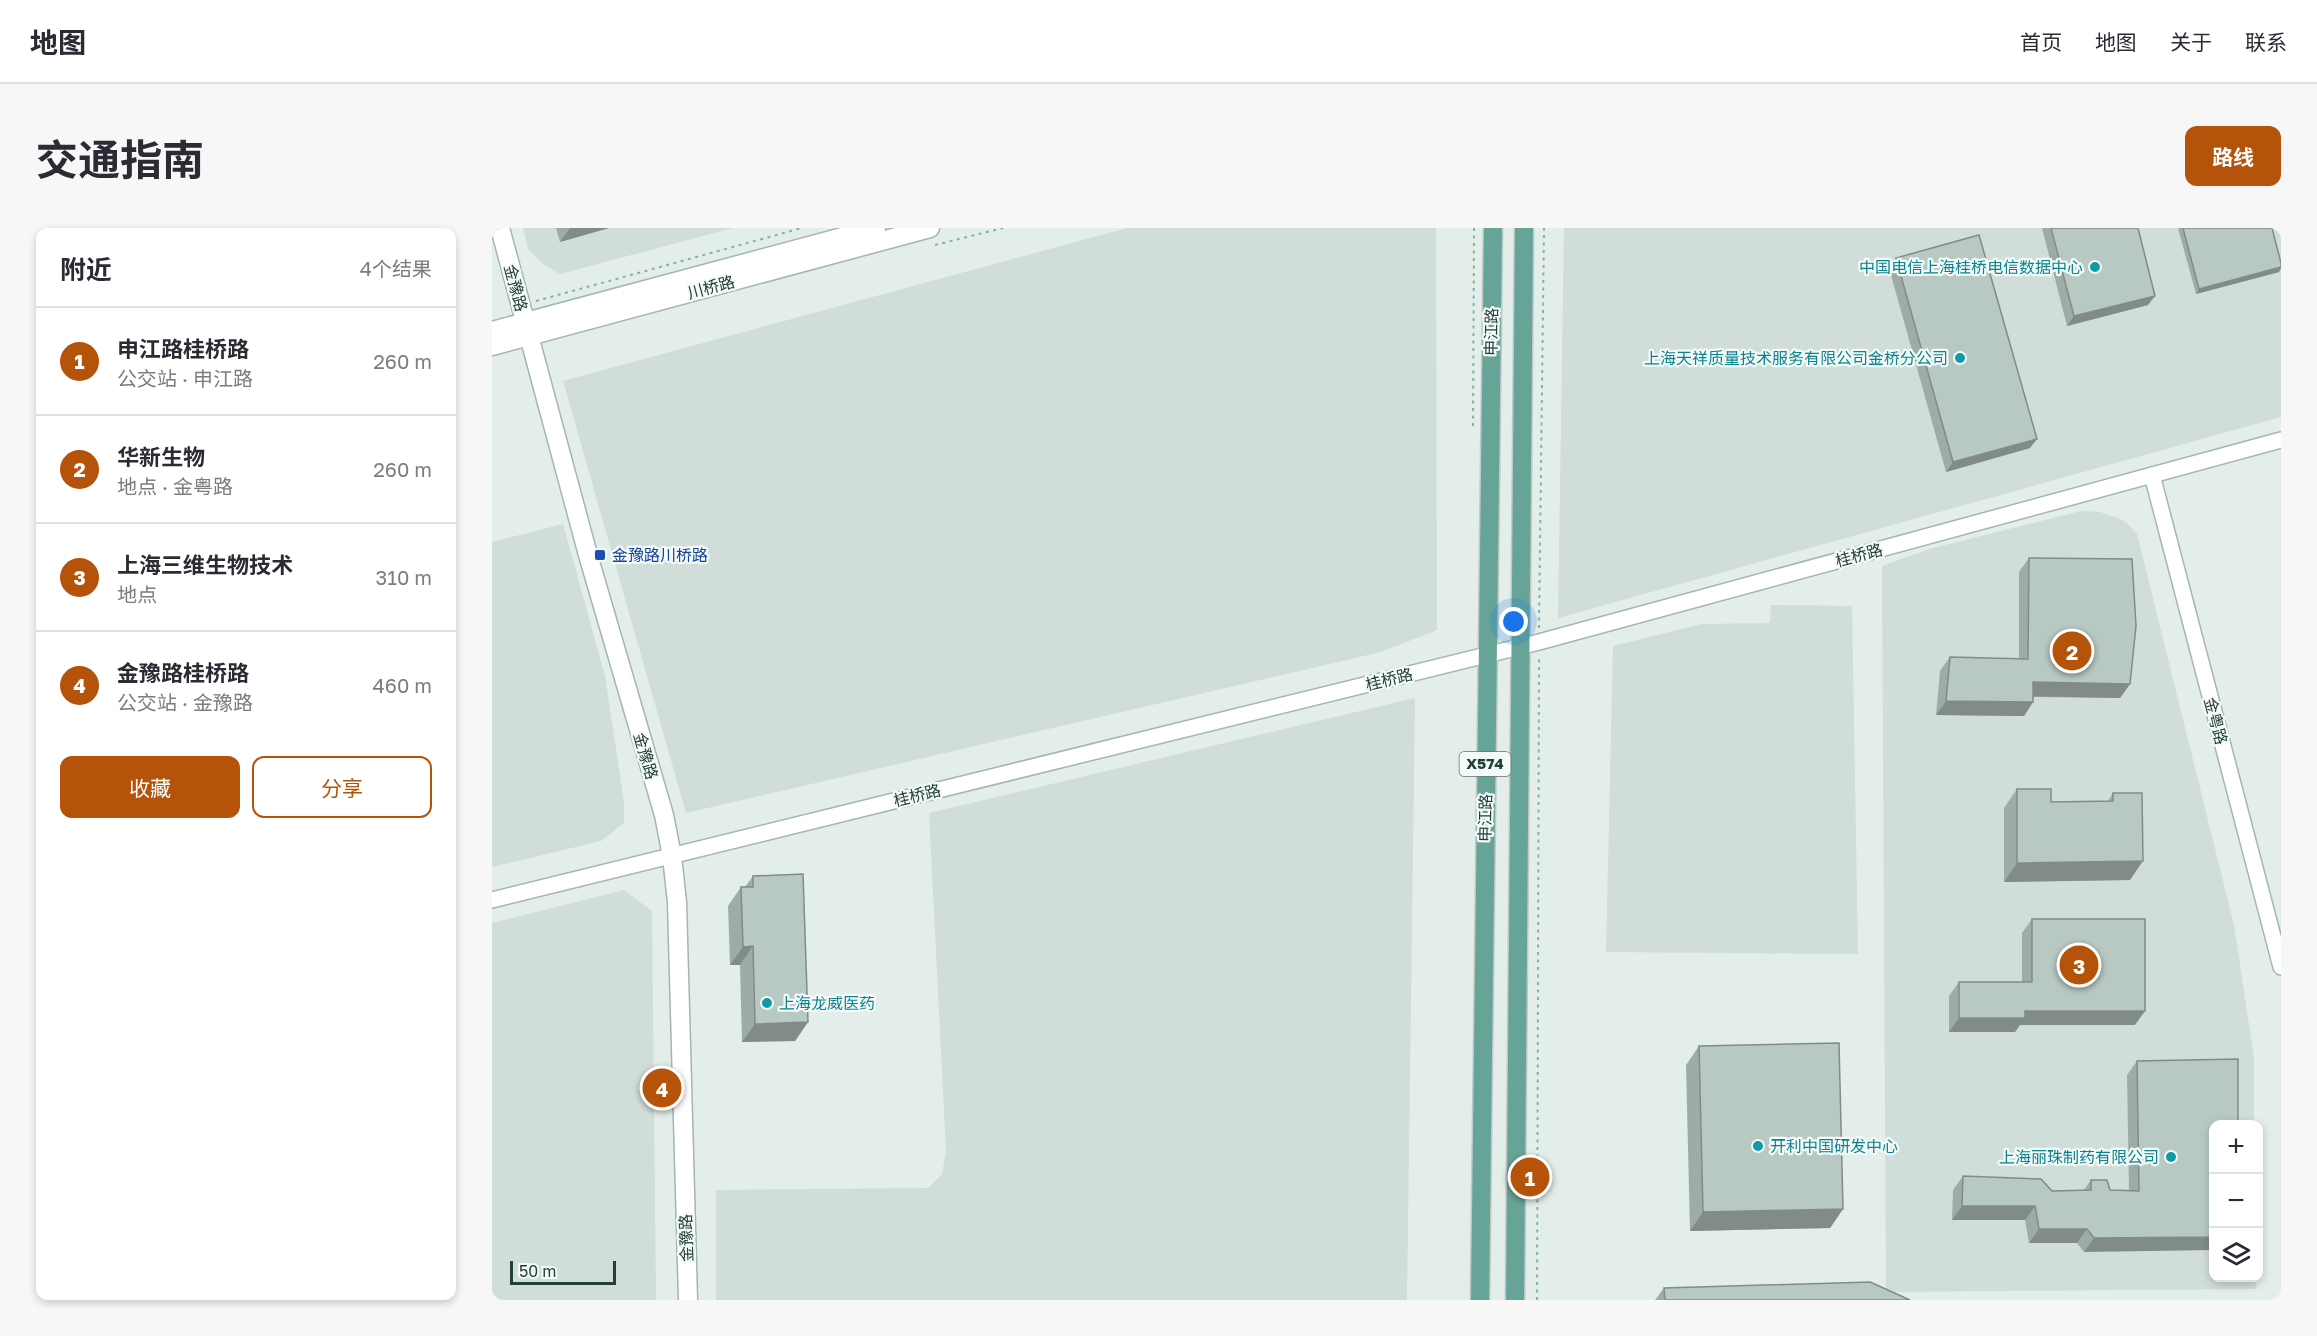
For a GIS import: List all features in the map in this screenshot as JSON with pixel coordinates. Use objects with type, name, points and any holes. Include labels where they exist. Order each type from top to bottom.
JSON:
[{"type":"main road","name":"申江路","points":[[1480,1300],[1486,655],[1493,228]]},
{"type":"main road","name":"申江路","points":[[1515,1300],[1530,644],[1524,228]]},
{"type":"street","name":"金豫路","points":[[500,228],[588,555],[664,814],[672,856],[677,913],[687,1300]]},
{"type":"street","name":"川桥路","points":[[492,331],[876,228]]},
{"type":"street","name":"川桥路","points":[[492,346],[526,321],[930,228]]},
{"type":"street","name":"桂桥路","points":[[492,900],[1530,644],[2281,440]]},
{"type":"street","name":"金粤路","points":[[2152,475],[2281,967]]},
{"type":"path","points":[[526,321],[802,228]]},
{"type":"path","points":[[1537,1300],[1530,644],[1544,228]]},
{"type":"shaded area","points":[[523,228],[733,228],[560,274],[544,265],[528,249]]},
{"type":"shaded area","points":[[1127,228],[1436,228],[1437,630],[1381,652],[686,813],[563,381]]},
{"type":"shaded area","points":[[1564,228],[2281,228],[2281,417],[1558,618]]},
{"type":"shaded area","points":[[2081,511],[2100,512],[2115,517],[2127,523],[2137,534],[2234,925],[2254,1058],[2254,1120],[2209,1120],[2209,1282],[2256,1282],[2256,1289],[1886,1292],[1882,566],[1929,549]]},
{"type":"shaded area","points":[[563,524],[605,676],[624,802],[624,823],[601,841],[492,867],[492,542]]},
{"type":"shaded area","points":[[1771,605],[1852,606],[1858,954],[1606,952],[1613,646],[1702,624],[1770,623]]},
{"type":"shaded area","points":[[1415,698],[1407,1300],[716,1300],[716,1190],[928,1188],[942,1174],[946,1151],[929,813]]},
{"type":"shaded area","points":[[624,890],[652,911],[656,1300],[492,1300],[492,923]]},
{"type":"building","name":"中国电信上海桂桥电信数据中心","points":[[2051,228],[2138,228],[2155,296],[2074,316]]},
{"type":"building","points":[[2183,228],[2272,228],[2281,267],[2199,289]]},
{"type":"building","name":"上海天祥质量技术服务有限公司金桥分公司","points":[[1979,235],[2037,439],[1953,462],[1896,258]]},
{"type":"building","points":[[2029,558],[2132,559],[2136,626],[2130,684],[2033,682],[2033,702],[1946,701],[1950,657],[2028,659]]},
{"type":"building","points":[[2017,789],[2051,789],[2051,802],[2113,801],[2113,793],[2142,793],[2143,861],[2017,863]]},
{"type":"building","name":"上海龙威医药","points":[[803,874],[808,1022],[755,1024],[753,946],[743,947],[741,887],[753,887],[753,876]]},
{"type":"building","points":[[2032,919],[2145,919],[2145,1011],[2025,1011],[2025,1018],[1959,1018],[1959,982],[2032,982]]},
{"type":"building","name":"开利中国研发中心","points":[[1839,1043],[1843,1209],[1703,1212],[1699,1046]]},
{"type":"building","name":"上海丽珠制药有限公司","points":[[2238,1059],[2238,1120],[2209,1120],[2209,1237],[2094,1238],[2087,1229],[2039,1229],[2035,1206],[1962,1206],[1963,1176],[2041,1179],[2052,1191],[2091,1190],[2091,1180],[2107,1180],[2110,1190],[2139,1191],[2137,1061]]},
{"type":"building","points":[[1870,1282],[1910,1300],[1665,1300],[1664,1288]]},
{"type":"place","name":"中国电信上海桂桥电信数据中心","points":[[2095,267]]},
{"type":"place","name":"上海天祥质量技术服务有限公司金桥分公司","points":[[1960,358]]},
{"type":"place","name":"金豫路川桥路","points":[[600,555]]},
{"type":"place","name":"华新生物","points":[[2072,651]]},
{"type":"place","name":"上海三维生物技术","points":[[2079,965]]},
{"type":"place","name":"上海龙威医药","points":[[767,1003]]},
{"type":"place","name":"金豫路桂桥路","points":[[662,1088]]},
{"type":"place","name":"开利中国研发中心","points":[[1758,1146]]},
{"type":"place","name":"上海丽珠制药有限公司","points":[[2171,1157]]},
{"type":"place","name":"申江路桂桥路","points":[[1530,1177]]}]
